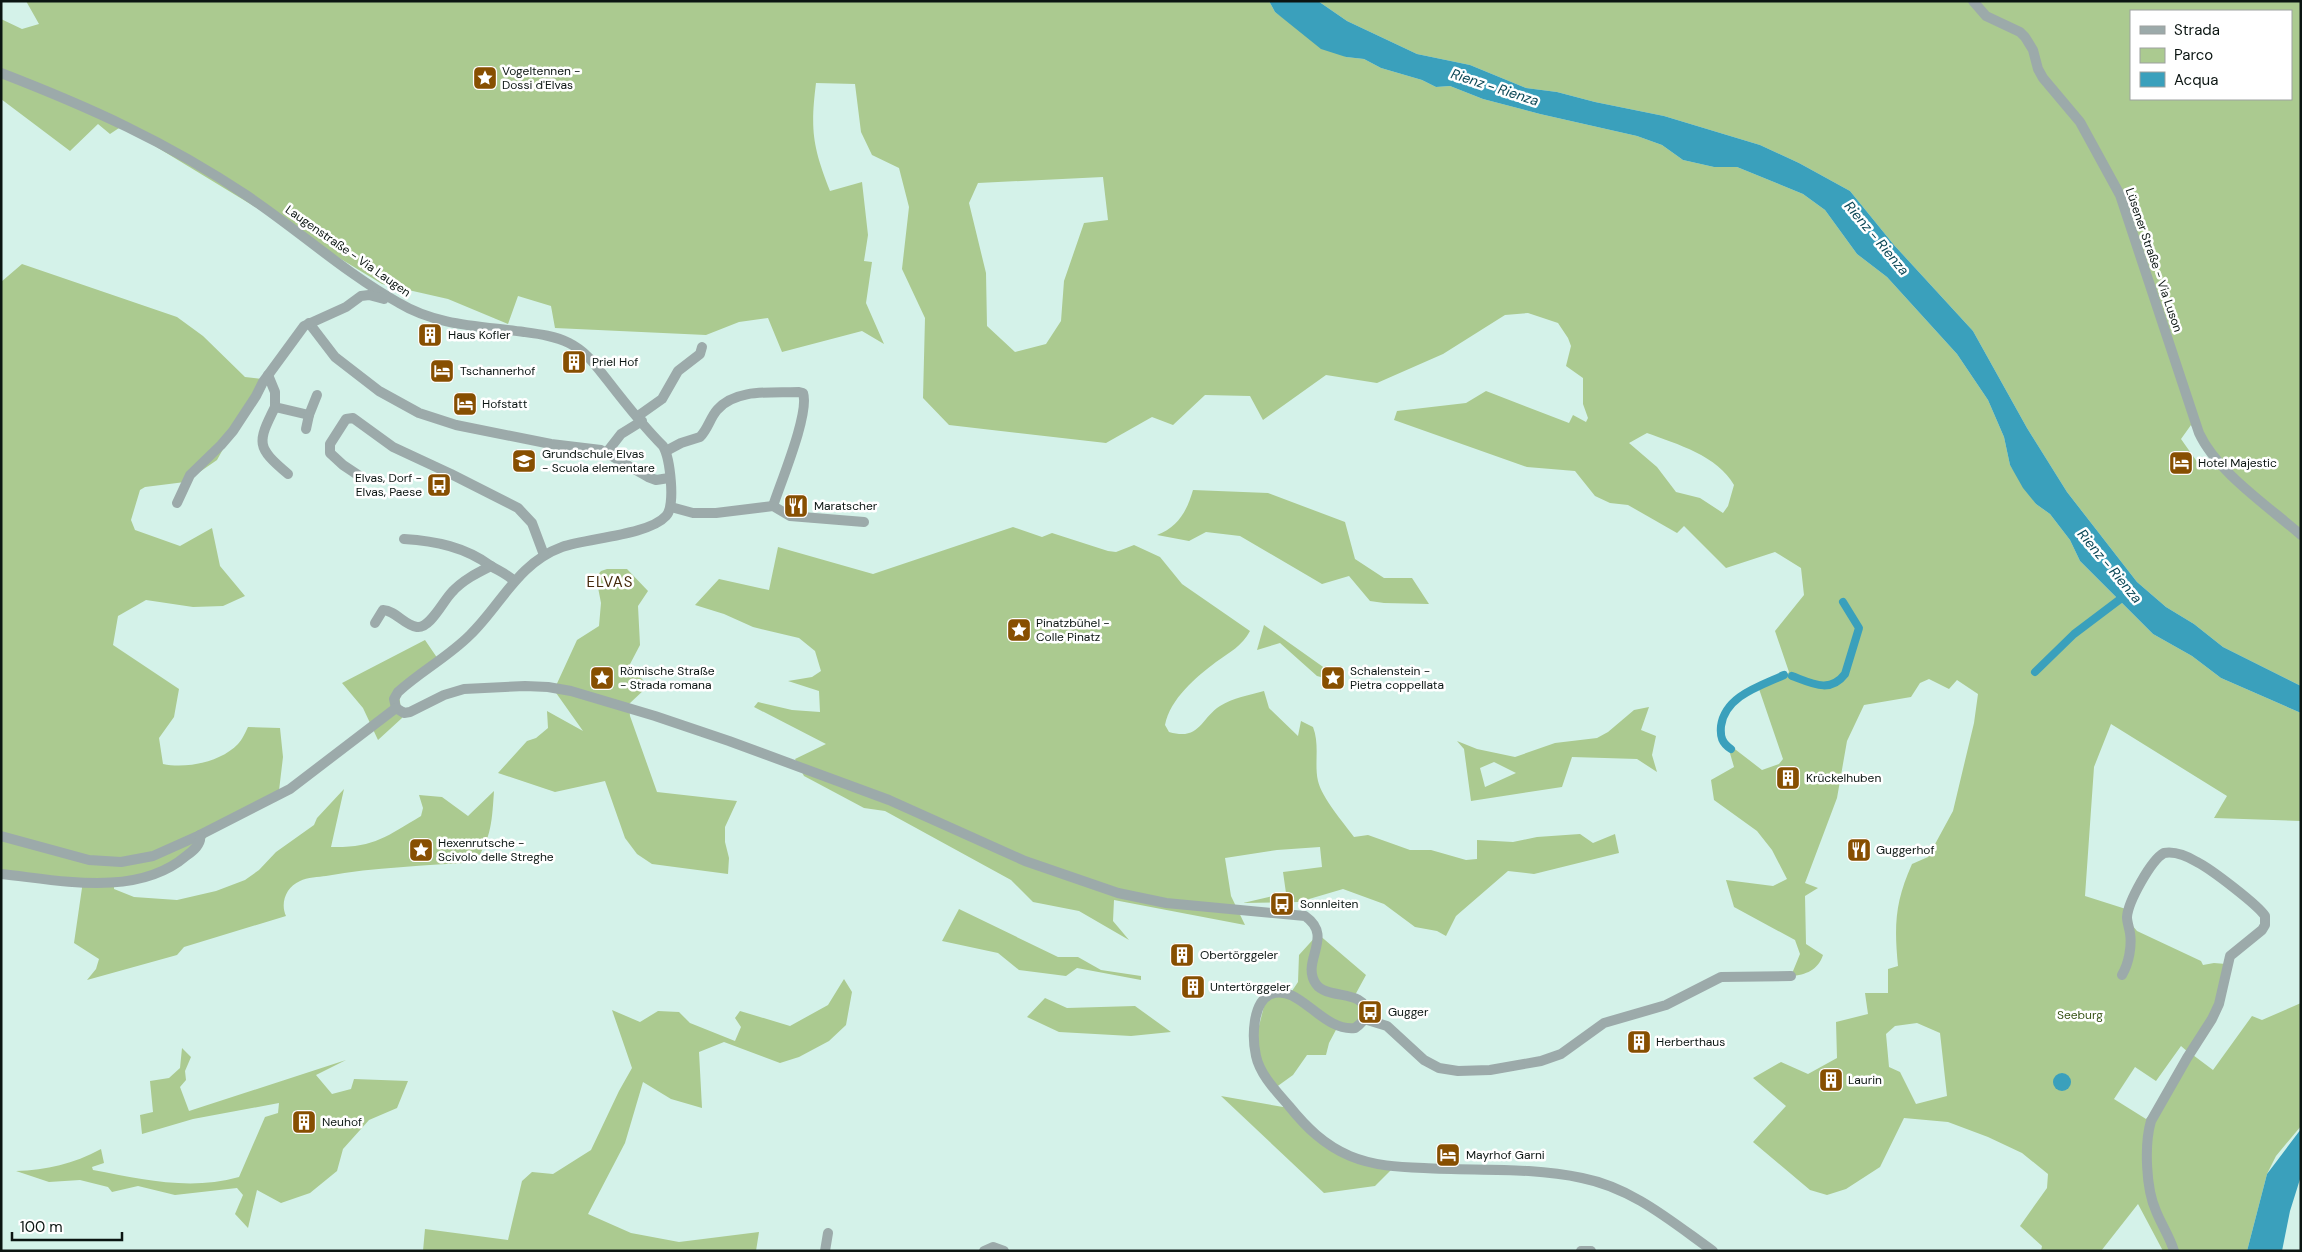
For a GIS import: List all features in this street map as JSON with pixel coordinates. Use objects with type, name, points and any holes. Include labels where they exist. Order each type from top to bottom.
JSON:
[{"type":"street","name":"Lüsener Straße - Via Luson","points":[[1972,1],[1986,16],[2020,32],[2025,37],[2033,50],[2038,69],[2043,78],[2080,122],[2120,195],[2203,443],[2220,465],[2301,535]]},
{"type":"street","name":"Laugenstraße - Via Laugen","points":[[1,73],[109,116],[185,156],[246,195],[386,296],[413,310],[439,320],[551,336],[570,343],[594,361],[666,451]]},
{"type":"street","points":[[361,296],[366,281]]},
{"type":"street","points":[[177,503],[190,474],[222,445],[233,431],[268,375],[299,331],[309,323],[346,308],[361,296],[369,295],[384,299],[386,296]]},
{"type":"street","points":[[309,323],[335,357],[379,391],[419,413],[456,425],[551,444],[607,452],[648,477],[656,480],[669,478]]},
{"type":"street","points":[[607,452],[621,434],[662,399],[678,371],[700,354],[702,347]]},
{"type":"street","points":[[268,375],[275,392],[275,407],[262,435],[262,448],[270,459],[288,474]]},
{"type":"street","points":[[396,708],[394,699],[398,692],[469,636],[488,616],[523,570],[544,555],[578,543],[651,526],[667,515],[671,508],[666,451],[681,443],[700,437],[717,410],[724,403],[750,393],[799,392],[805,398],[802,420],[773,506]]},
{"type":"street","points":[[306,429],[309,414],[317,395]]},
{"type":"street","points":[[275,407],[309,414]]},
{"type":"street","points":[[360,478],[330,453],[330,444],[346,419],[353,418],[393,447],[518,508],[532,523],[544,555]]},
{"type":"street","points":[[671,508],[694,513],[716,513],[773,506],[790,516],[864,522]]},
{"type":"street","points":[[404,539],[425,540],[453,546],[476,555],[514,580]]},
{"type":"street","points":[[375,623],[383,610],[391,611],[418,627],[426,625],[451,592],[468,578],[491,566]]},
{"type":"street","points":[[396,708],[404,712],[410,712],[444,695],[484,686],[548,687],[570,691],[692,728],[890,800],[1025,861],[1090,884],[1142,899],[1220,909],[1297,914],[1311,920],[1318,934],[1312,974],[1316,984],[1330,993],[1354,997],[1361,1002],[1366,1012],[1364,1019],[1355,1028],[1338,1026],[1319,1016],[1290,994],[1281,992],[1266,998],[1259,1006],[1256,1016],[1254,1046],[1261,1070],[1306,1126],[1336,1149],[1373,1164],[1394,1167],[1553,1173],[1582,1178],[1617,1188],[1685,1228],[1692,1236],[1711,1250]]},
{"type":"street","points":[[1,836],[89,860],[121,862],[153,856],[200,835],[290,788],[396,708]]},
{"type":"street","points":[[1,874],[77,882],[129,880],[154,873],[183,859],[198,845],[200,835]]},
{"type":"street","points":[[2122,975],[2127,966],[2129,950],[2130,935],[2127,919],[2129,910],[2150,864],[2164,853],[2177,853],[2200,863],[2256,906],[2265,916],[2265,924],[2262,930],[2230,956],[2219,1004],[2212,1019],[2187,1058],[2148,1130],[2146,1145],[2152,1200],[2174,1251]]},
{"type":"street","points":[[1364,1019],[1387,1026],[1424,1060],[1439,1068],[1458,1072],[1490,1070],[1540,1061],[1561,1054],[1604,1023],[1666,1005],[1722,977],[1791,976]]},
{"type":"street","points":[[825,1251],[828,1233]]},
{"type":"street","points":[[984,1251],[993,1247],[1004,1251]]},
{"type":"street","points":[[1581,1251],[1591,1251]]},
{"type":"green space","name":"Seeburg","points":[[26,1],[1269,1],[1275,12],[1297,28],[1346,57],[1364,59],[1381,68],[1422,80],[1436,87],[1450,86],[1483,99],[1637,136],[1662,145],[1683,160],[1714,167],[1737,167],[1803,194],[1825,210],[1857,254],[1887,277],[1957,354],[1988,400],[2004,437],[2010,465],[2036,504],[2050,514],[2070,540],[2080,561],[2153,634],[2192,656],[2221,678],[2301,713],[2301,821],[2214,818],[2227,796],[2111,724],[2094,767],[2085,896],[2129,910],[2127,919],[2137,931],[2201,961],[2203,965],[2214,963],[2226,964],[2217,1003],[2189,1052],[2213,1070],[2252,1016],[2262,1020],[2301,1003],[2301,1126],[2276,1156],[2267,1174],[2247,1251],[2163,1251],[2138,1204],[2101,1251],[2041,1251],[2042,1246],[2020,1226],[2047,1188],[2048,1174],[2022,1153],[1988,1137],[1948,1122],[1904,1118],[1880,1167],[1846,1189],[1827,1195],[1810,1190],[1753,1142],[1786,1106],[1753,1078],[1781,1062],[1808,1074],[1837,1058],[1836,1022],[1868,1014],[1865,993],[1888,993],[1888,969],[1898,966],[1896,926],[1902,890],[1912,864],[1928,857],[1953,811],[1974,723],[1978,694],[1957,680],[1949,689],[1929,679],[1920,683],[1911,697],[1864,705],[1847,741],[1837,798],[1805,883],[1818,888],[1805,896],[1806,944],[1823,955],[1811,971],[1791,976],[1800,954],[1795,940],[1734,907],[1726,880],[1773,886],[1787,879],[1772,850],[1757,831],[1714,800],[1711,780],[1734,767],[1727,743],[1762,770],[1779,764],[1783,759],[1759,689],[1785,677],[1789,672],[1775,631],[1804,595],[1801,568],[1775,552],[1726,568],[1684,526],[1677,533],[1628,505],[1610,503],[1595,496],[1575,471],[1527,467],[1394,420],[1397,411],[1466,403],[1486,391],[1569,423],[1573,415],[1586,422],[1588,418],[1583,404],[1583,378],[1566,366],[1571,346],[1558,323],[1528,313],[1505,315],[1443,354],[1377,383],[1326,375],[1263,420],[1250,396],[1205,395],[1173,425],[1152,417],[1106,443],[949,425],[923,398],[925,318],[902,269],[909,207],[899,168],[872,155],[861,132],[855,84],[816,83],[813,114],[814,138],[830,191],[862,182],[868,235],[864,261],[872,262],[866,303],[884,344],[862,331],[782,352],[768,318],[739,322],[706,335],[555,328],[551,306],[518,296],[508,324],[448,299],[382,284],[122,126],[110,134],[98,124],[70,151],[1,99],[1,19],[22,29],[39,24]],"holes":[[[1103,177],[1108,220],[1084,223],[1064,281],[1061,321],[1046,344],[1015,352],[987,326],[986,273],[969,203],[978,183]],[[1647,433],[1696,452],[1718,466],[1734,485],[1728,506],[1723,513],[1700,498],[1676,492],[1657,467],[1629,443]],[[1917,1023],[1940,1033],[1947,1096],[1916,1104],[1900,1072],[1889,1067],[1886,1034],[1895,1026]],[[2181,1046],[2188,1052],[2157,1107],[2146,1119],[2114,1099],[2135,1067],[2156,1081]]]},
{"type":"green space","points":[[1318,1],[2301,1],[2301,686],[2223,647],[2194,624],[2166,607],[2137,582],[2067,492],[2027,428],[1973,331],[1894,245],[1850,191],[1799,163],[1760,145],[1664,116],[1557,92],[1526,88],[1470,65],[1417,54],[1347,21]],"holes":[[[2191,425],[2216,466],[2216,470],[2200,466],[2181,439]]]},
{"type":"green space","points":[[22,264],[177,317],[203,336],[245,377],[262,379],[217,460],[185,482],[145,487],[140,490],[131,520],[135,530],[180,546],[212,528],[220,566],[245,596],[223,606],[193,607],[146,600],[118,616],[113,645],[179,689],[174,717],[159,738],[163,764],[182,766],[213,760],[238,744],[248,727],[280,728],[283,757],[278,799],[207,836],[197,850],[184,862],[114,884],[114,889],[134,897],[177,900],[216,891],[245,880],[259,870],[276,852],[314,825],[317,818],[344,789],[331,847],[358,846],[379,840],[398,830],[421,816],[423,808],[419,795],[442,797],[468,816],[494,791],[492,819],[488,836],[475,862],[381,869],[306,879],[295,884],[288,891],[284,901],[286,916],[184,947],[177,955],[87,980],[96,969],[99,959],[74,943],[83,881],[1,873],[1,282]]},
{"type":"green space","points":[[1193,490],[1268,493],[1345,522],[1355,559],[1384,578],[1412,578],[1429,604],[1370,601],[1349,576],[1322,584],[1240,536],[1206,532],[1189,541],[1157,535],[1171,528],[1181,517],[1188,505]]},
{"type":"green space","points":[[1013,527],[1042,537],[1052,533],[1108,551],[1116,552],[1134,545],[1160,557],[1182,584],[1250,631],[1239,645],[1208,668],[1185,689],[1172,706],[1165,725],[1169,732],[1187,734],[1199,727],[1213,711],[1225,703],[1264,691],[1269,708],[1298,736],[1301,721],[1313,727],[1320,788],[1333,810],[1354,837],[1368,835],[1410,850],[1431,850],[1466,860],[1477,859],[1477,840],[1513,842],[1537,837],[1580,834],[1593,843],[1615,834],[1619,853],[1534,874],[1508,871],[1456,916],[1446,936],[1437,931],[1415,927],[1384,904],[1343,889],[1299,902],[1243,903],[1286,893],[1283,872],[1322,867],[1320,847],[1277,850],[1225,858],[1231,896],[1245,925],[1114,900],[1113,921],[1129,940],[1079,911],[1033,902],[1011,880],[885,811],[864,808],[804,776],[795,759],[826,744],[754,707],[758,702],[792,710],[820,712],[819,691],[788,681],[812,677],[821,671],[815,651],[799,638],[753,627],[724,614],[695,605],[719,579],[769,590],[778,547],[873,574]]},
{"type":"green space","points":[[607,569],[627,569],[648,591],[638,606],[640,645],[629,666],[646,683],[646,688],[629,704],[630,716],[657,792],[737,801],[725,827],[725,842],[729,858],[728,874],[652,864],[637,854],[625,838],[605,781],[555,792],[498,773],[527,741],[536,738],[548,728],[547,711],[583,731],[554,690],[577,640],[599,626],[601,603],[596,577],[601,571]]},
{"type":"green space","points":[[1264,625],[1326,669],[1328,679],[1317,676],[1280,643],[1257,650]]},
{"type":"green space","points":[[425,640],[440,662],[399,694],[402,718],[378,740],[363,708],[342,683]]},
{"type":"green space","points":[[1649,707],[1641,730],[1656,736],[1652,755],[1657,772],[1637,759],[1572,757],[1562,787],[1471,801],[1464,749],[1457,741],[1477,749],[1515,757],[1555,743],[1597,738],[1608,732],[1634,710]],"holes":[[[1494,762],[1516,773],[1485,787],[1480,768]]]},
{"type":"green space","points":[[959,909],[1058,957],[1078,957],[1101,970],[1141,976],[1141,980],[1077,968],[1066,976],[1019,970],[998,953],[942,941]]},
{"type":"green space","points":[[1318,934],[1366,975],[1354,997],[1361,1001],[1361,1024],[1338,1026],[1329,1043],[1326,1055],[1307,1055],[1293,1075],[1275,1088],[1254,1046],[1266,998],[1290,994],[1298,982],[1299,955]]},
{"type":"green space","points":[[844,979],[852,992],[846,1025],[829,1041],[799,1057],[780,1063],[724,1042],[699,1052],[702,1108],[671,1099],[643,1082],[625,1143],[588,1214],[631,1233],[679,1242],[759,1232],[756,1251],[423,1251],[425,1229],[508,1240],[522,1181],[532,1172],[553,1174],[591,1150],[632,1068],[612,1010],[640,1022],[658,1011],[679,1012],[690,1023],[735,1041],[741,1027],[735,1018],[740,1011],[790,1026],[828,1005]]},
{"type":"green space","points":[[1045,998],[1067,1008],[1135,1006],[1171,1032],[1131,1036],[1059,1032],[1027,1017]]},
{"type":"green space","points":[[182,1048],[191,1057],[185,1071],[186,1080],[180,1087],[189,1111],[346,1060],[316,1075],[332,1094],[351,1089],[354,1079],[408,1081],[397,1108],[369,1120],[343,1149],[337,1171],[310,1193],[281,1203],[257,1190],[248,1228],[235,1214],[243,1195],[237,1188],[175,1195],[138,1186],[112,1192],[108,1187],[80,1180],[49,1182],[16,1171],[60,1165],[80,1159],[101,1149],[104,1163],[92,1167],[93,1170],[148,1180],[184,1183],[202,1183],[239,1177],[265,1117],[278,1113],[279,1103],[193,1119],[142,1134],[140,1115],[153,1112],[150,1081],[169,1078],[180,1068]]},
{"type":"green space","points":[[1221,1096],[1283,1107],[1286,1103],[1336,1149],[1394,1167],[1375,1186],[1324,1193]]},
{"type":"water","name":"Rienz - Rienza","points":[[1269,1],[1318,1],[1347,21],[1417,54],[1470,65],[1526,88],[1557,92],[1664,116],[1760,145],[1799,163],[1850,191],[1894,245],[1973,331],[2027,428],[2067,492],[2137,582],[2166,607],[2194,624],[2223,647],[2301,686],[2301,713],[2221,678],[2192,656],[2153,634],[2080,561],[2070,540],[2050,514],[2036,504],[2023,488],[2010,465],[2004,437],[1988,400],[1957,354],[1887,277],[1857,254],[1825,210],[1803,194],[1737,167],[1714,167],[1683,160],[1662,145],[1637,136],[1483,99],[1450,86],[1436,87],[1422,80],[1381,68],[1364,59],[1346,57],[1321,49],[1275,12]]},
{"type":"water","points":[[2058,1073],[2066,1073],[2071,1078],[2069,1089],[2058,1091],[2053,1086],[2053,1078]]},
{"type":"water","points":[[2301,1129],[2301,1176],[2290,1211],[2282,1251],[2247,1251],[2267,1174]]},
{"type":"waterway","name":"Rienz - Rienza","points":[[2035,672],[2074,634],[2127,594]]},
{"type":"waterway","points":[[1792,676],[1813,684],[1827,685],[1833,684],[1845,674],[1859,628],[1843,602]]},
{"type":"waterway","points":[[1731,749],[1725,744],[1721,733],[1724,716],[1729,707],[1745,693],[1784,675]]},
{"type":"place","name":"Vogeltennen - Dossi d'Elvas","points":[[485,78]]},
{"type":"place","name":"Haus Kofler","points":[[430,335]]},
{"type":"place","name":"Priel Hof","points":[[574,362]]},
{"type":"place","name":"Tschannerhof","points":[[442,371]]},
{"type":"place","name":"Hofstatt","points":[[465,404]]},
{"type":"place","name":"Grundschule Elvas - Scuola elementare","points":[[524,461]]},
{"type":"place","name":"Hotel Majestic","points":[[2181,463]]},
{"type":"place","name":"Elvas, Dorf - Elvas, Paese","points":[[439,485]]},
{"type":"place","name":"Maratscher","points":[[796,506]]},
{"type":"place","name":"Pinatzbühel - Colle Pinatz","points":[[1019,630]]},
{"type":"place","name":"Römische Straße - Strada romana","points":[[602,678]]},
{"type":"place","name":"Schalenstein - Pietra coppellata","points":[[1333,678]]},
{"type":"place","name":"Krückelhuben","points":[[1788,778]]},
{"type":"place","name":"Hexenrutsche - Scivolo delle Streghe","points":[[421,850]]},
{"type":"place","name":"Guggerhof","points":[[1859,850]]},
{"type":"place","name":"Sonnleiten","points":[[1282,904]]},
{"type":"place","name":"Obertörggeler","points":[[1182,955]]},
{"type":"place","name":"Untertörggeler","points":[[1193,987]]},
{"type":"place","name":"Gugger","points":[[1370,1012]]},
{"type":"place","name":"Herberthaus","points":[[1639,1042]]},
{"type":"place","name":"Laurin","points":[[1831,1080]]},
{"type":"place","name":"Neuhof","points":[[304,1122]]},
{"type":"place","name":"Mayrhof Garni","points":[[1448,1155]]},
{"type":"district","name":"ELVAS","points":[[610,582]]}]
